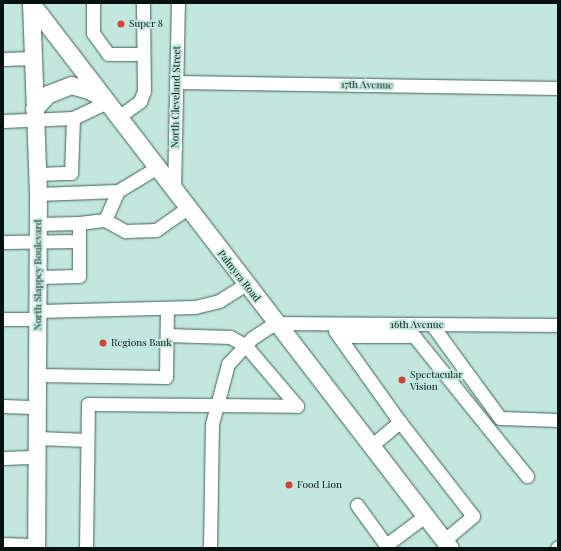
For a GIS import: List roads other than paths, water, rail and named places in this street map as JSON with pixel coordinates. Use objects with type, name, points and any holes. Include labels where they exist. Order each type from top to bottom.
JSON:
[{"type":"main road","name":"North Slappey Boulevard","points":[[31,3],[38,194],[38,457],[36,546]]},
{"type":"main road","name":"Palmyra Road","points":[[31,3],[186,208],[447,544]]},
{"type":"main road","points":[[34,115],[48,94],[71,85],[89,90],[103,100]]},
{"type":"street","points":[[93,3],[93,33],[108,54],[143,54]]},
{"type":"street","points":[[117,118],[140,101],[144,91],[143,3]]},
{"type":"street","name":"North Cleveland Street","points":[[174,192],[178,3]]},
{"type":"street","points":[[3,59],[33,58]]},
{"type":"street","name":"17th Avenue","points":[[176,82],[558,88]]},
{"type":"street","points":[[3,120],[34,115],[73,118],[103,100]]},
{"type":"street","points":[[71,193],[73,118]]},
{"type":"street","points":[[38,194],[118,191],[156,168]]},
{"type":"street","points":[[37,174],[71,173]]},
{"type":"street","points":[[105,220],[118,191]]},
{"type":"street","points":[[38,224],[79,223],[105,220],[125,232],[156,230],[186,208]]},
{"type":"street","points":[[38,277],[79,276],[79,223]]},
{"type":"street","points":[[3,242],[79,241]]},
{"type":"street","points":[[3,319],[38,315],[195,307],[219,301],[246,284]]},
{"type":"street","points":[[38,375],[166,377],[167,308]]},
{"type":"street","points":[[210,548],[212,424],[228,364],[245,345],[276,323]]},
{"type":"street","name":"16th Avenue","points":[[276,323],[434,328],[558,326]]},
{"type":"street","points":[[330,324],[400,422],[473,516],[447,544]]},
{"type":"street","points":[[428,351],[434,328]]},
{"type":"street","points":[[434,328],[500,418]]},
{"type":"street","points":[[86,548],[88,404],[296,406],[245,345],[230,337],[167,335]]},
{"type":"street","points":[[339,336],[414,336],[428,351],[527,476]]},
{"type":"street","points":[[3,406],[38,407]]},
{"type":"street","points":[[487,426],[500,418],[558,420]]},
{"type":"street","points":[[371,446],[400,422]]},
{"type":"street","points":[[38,438],[87,440]]},
{"type":"street","points":[[3,458],[38,457]]},
{"type":"street","points":[[357,505],[387,546],[425,516]]},
{"type":"street","points":[[3,544],[36,546]]},
{"type":"place","name":"Super 8","points":[[121,24]]},
{"type":"place","name":"Regions Bank","points":[[103,343]]},
{"type":"place","name":"Spectacular Vision","points":[[402,380]]},
{"type":"place","name":"Food Lion","points":[[289,485]]}]
